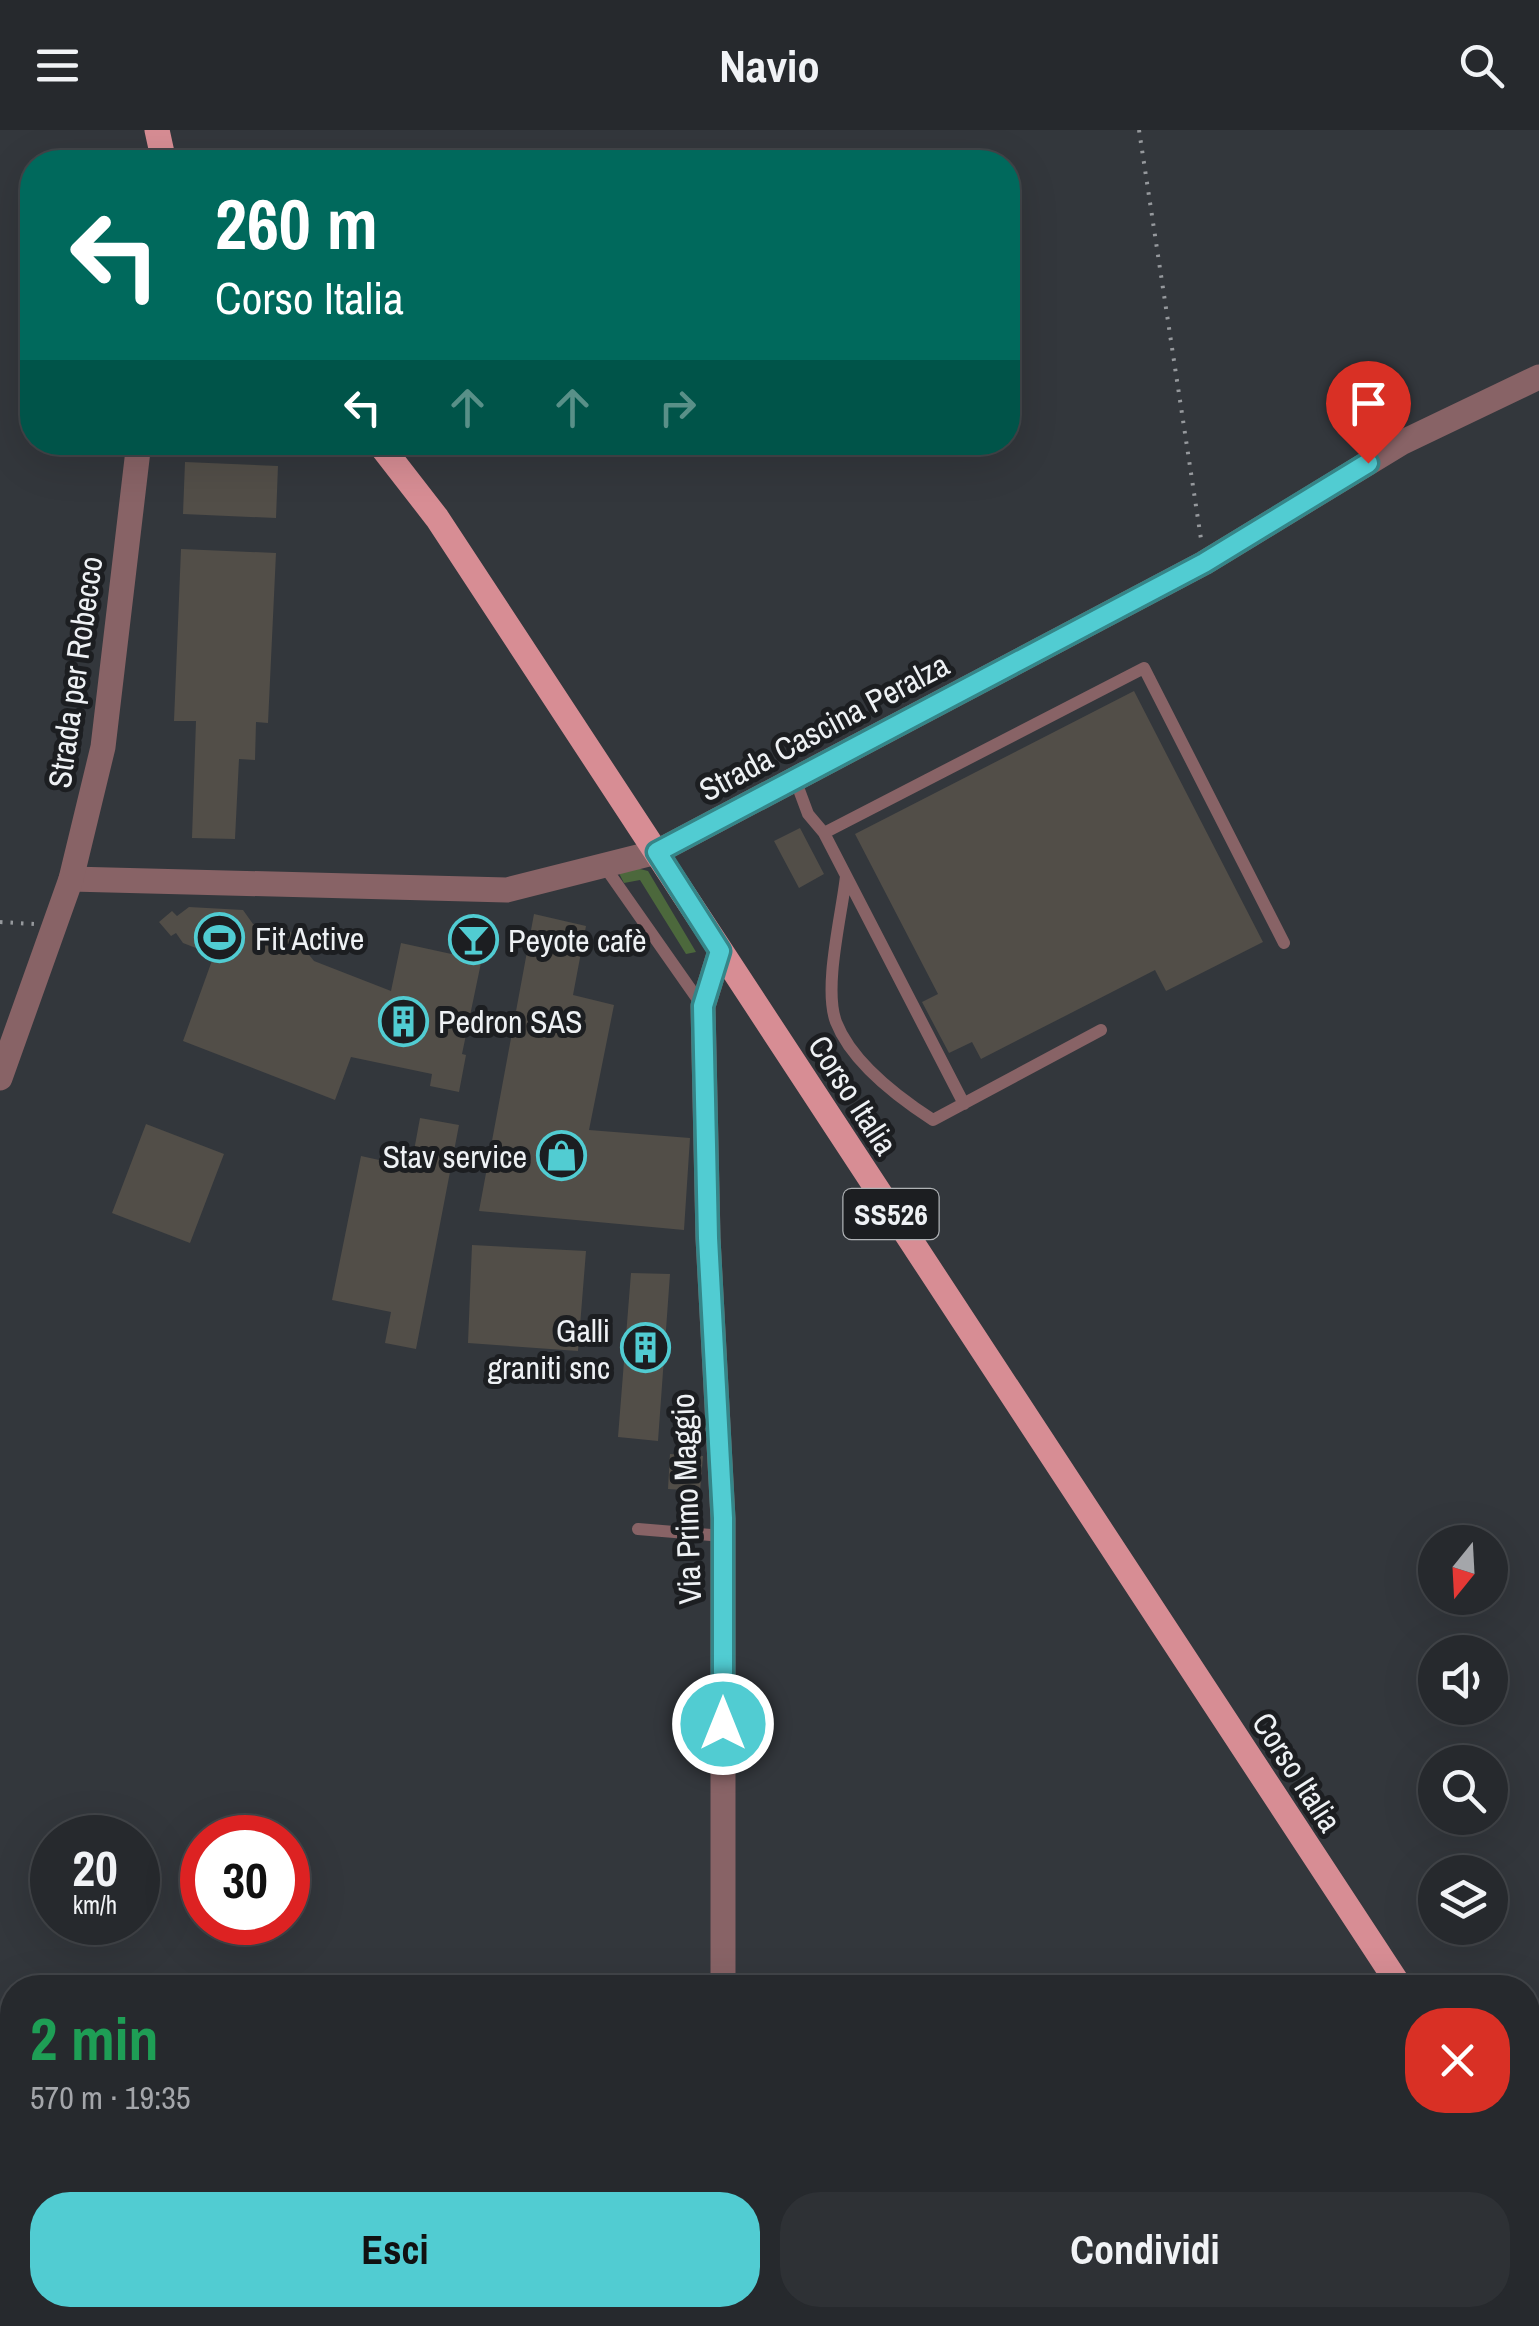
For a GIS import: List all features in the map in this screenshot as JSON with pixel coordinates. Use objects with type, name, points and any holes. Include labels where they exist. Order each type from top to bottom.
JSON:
[{"type":"main road","name":"Corso Italia","points":[[388,455],[437,518],[1392,1975]]},
{"type":"street","name":"Strada Cascina Peralza","points":[[70,878],[507,890],[657,852],[1204,563],[1401,443],[1539,377]]},
{"type":"street","name":"Strada per Robecco","points":[[0,1078],[70,878],[103,747],[137,455]]},
{"type":"street","name":"Via Primo Maggio","points":[[720,951],[703,1006],[708,1238],[723,1536],[723,1975]]},
{"type":"lane","points":[[824,832],[1144,668],[1284,943]]},
{"type":"lane","points":[[795,779],[808,814],[824,832],[964,1104]]},
{"type":"lane","points":[[605,867],[703,1006]]},
{"type":"lane","points":[[846,876],[832,993],[836,1022],[852,1048],[899,1098],[934,1120],[1101,1030]]},
{"type":"lane","points":[[638,1529],[723,1536]]},
{"type":"path","points":[[1138,130],[1204,563]]},
{"type":"path","points":[[0,922],[54,925]]},
{"type":"green space","points":[[636,868],[648,871],[696,952],[686,954],[640,880],[624,883],[619,873]]},
{"type":"building","points":[[185,462],[278,466],[276,518],[183,514]]},
{"type":"building","points":[[181,549],[276,553],[268,723],[256,722],[255,760],[239,759],[235,839],[192,838],[196,721],[174,721]]},
{"type":"building","points":[[1134,691],[1263,942],[1166,991],[1155,970],[981,1059],[972,1042],[949,1053],[922,1002],[938,994],[855,834]]},
{"type":"building","points":[[800,828],[824,874],[799,888],[774,841]]},
{"type":"building","points":[[189,907],[243,910],[253,924],[285,925],[314,961],[391,991],[401,943],[456,955],[462,928],[487,934],[462,1054],[466,1055],[459,1092],[430,1086],[432,1074],[351,1057],[335,1100],[183,1041],[214,955],[183,943],[176,933],[171,936],[159,922],[172,911],[177,916]]},
{"type":"building","points":[[534,914],[586,926],[573,995],[614,1005],[589,1130],[690,1138],[684,1230],[479,1211]]},
{"type":"building","points":[[420,1118],[459,1125],[416,1349],[385,1343],[391,1312],[332,1300],[361,1156],[411,1167]]},
{"type":"building","points":[[146,1124],[224,1154],[190,1243],[112,1213]]},
{"type":"building","points":[[472,1245],[586,1251],[578,1351],[468,1343]]},
{"type":"building","name":"Galli graniti snc","points":[[631,1273],[670,1274],[658,1441],[618,1437]]},
{"type":"building","points":[[670,1454],[703,1456],[700,1491],[668,1489]]},
{"type":"place","name":"Fit Active","points":[[220,938]]},
{"type":"place","name":"Peyote cafè","points":[[473,940]]},
{"type":"place","name":"Pedron SAS","points":[[403,1021]]},
{"type":"place","name":"Stav service","points":[[562,1156]]},
{"type":"place","name":"Galli graniti snc","points":[[645,1348]]},
{"type":"route","points":[[723,1724],[723,1518],[708,1238],[703,1006],[720,951],[657,852],[1204,563],[1368,463]]}]
